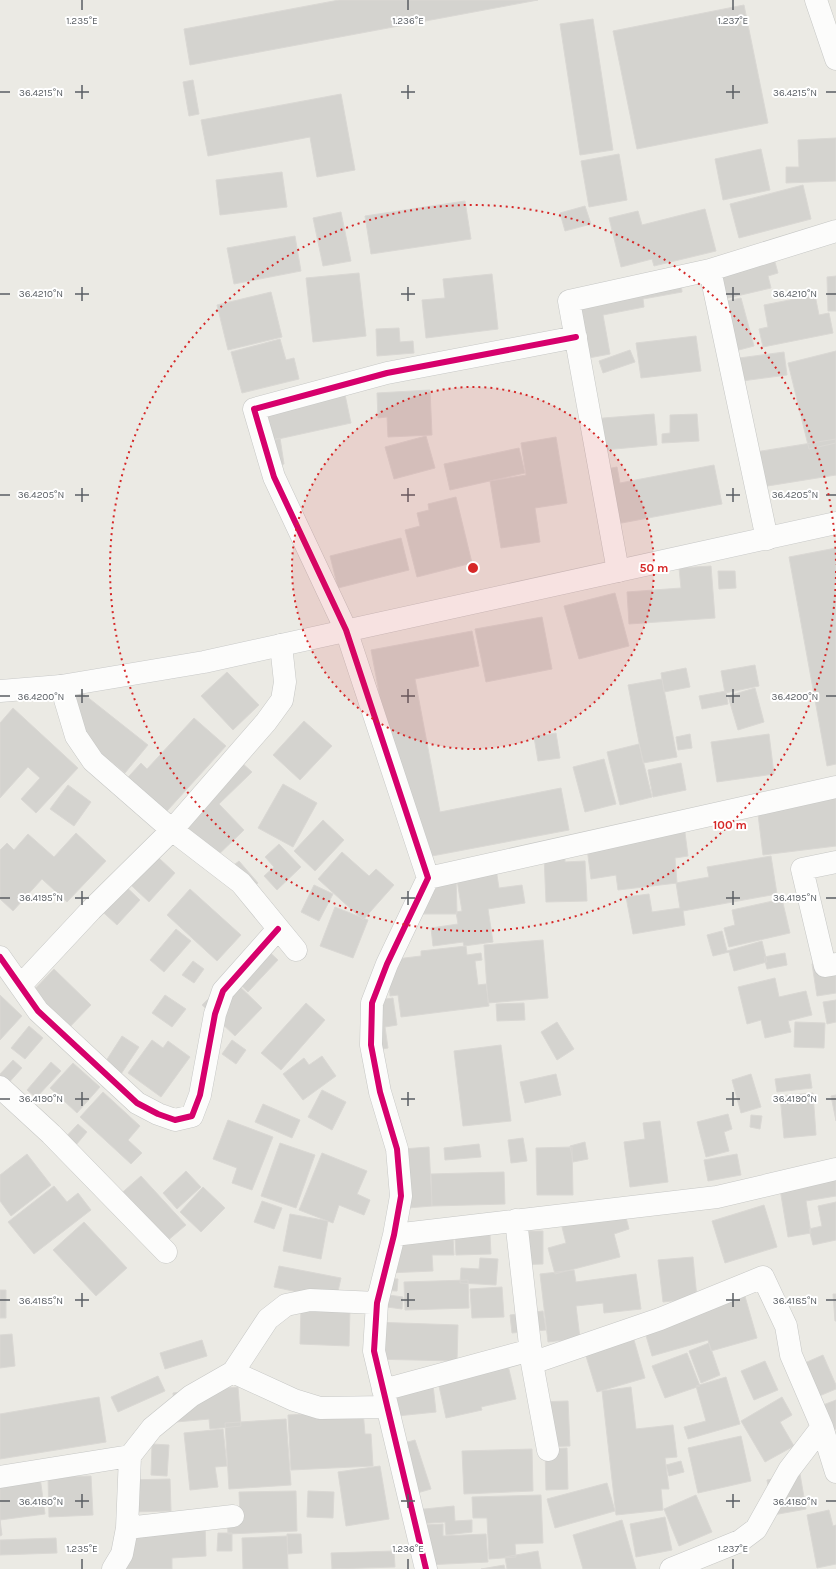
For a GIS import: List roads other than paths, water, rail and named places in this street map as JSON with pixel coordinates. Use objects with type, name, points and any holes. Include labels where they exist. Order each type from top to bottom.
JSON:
[{"type":"street","points":[[816,0],[830,21],[836,58]]},
{"type":"street","points":[[618,571],[569,301],[710,270],[836,231]]},
{"type":"street","points":[[710,270],[767,539]]},
{"type":"street","points":[[426,1569],[374,1351],[377,1303],[394,1235],[401,1196],[397,1149],[380,1092],[371,1045],[372,1003],[387,964],[428,878],[346,630],[274,477],[254,409],[387,373],[576,337]]},
{"type":"street","points":[[0,691],[61,686],[204,662],[836,523]]},
{"type":"street","points":[[21,985],[91,910],[172,830],[266,722],[282,700],[285,682],[281,645]]},
{"type":"street","points":[[61,686],[76,736],[93,761],[172,830],[241,883],[296,950]]},
{"type":"street","points":[[428,878],[836,787]]},
{"type":"street","points":[[836,862],[802,869],[825,966],[836,964]]},
{"type":"street","points":[[0,957],[21,985],[38,1012],[137,1103],[158,1114],[175,1120],[192,1116],[200,1095],[215,1014],[223,991],[278,929]]},
{"type":"street","points":[[0,1087],[51,1134],[166,1252]]},
{"type":"street","points":[[394,1235],[716,1197],[836,1169]]},
{"type":"street","points":[[516,1220],[532,1356],[548,1450]]},
{"type":"street","points":[[233,1372],[294,1400],[320,1408],[385,1399],[660,1319],[763,1277],[786,1326],[791,1355],[822,1427],[836,1472]]},
{"type":"street","points":[[113,1569],[122,1554],[127,1528],[130,1456],[152,1428],[186,1400],[233,1372],[268,1319],[286,1305],[310,1300],[377,1303]]},
{"type":"street","points":[[671,1569],[740,1541],[756,1529],[789,1470],[822,1427]]},
{"type":"street","points":[[0,1477],[130,1456]]},
{"type":"street","points":[[127,1528],[233,1516]]}]
